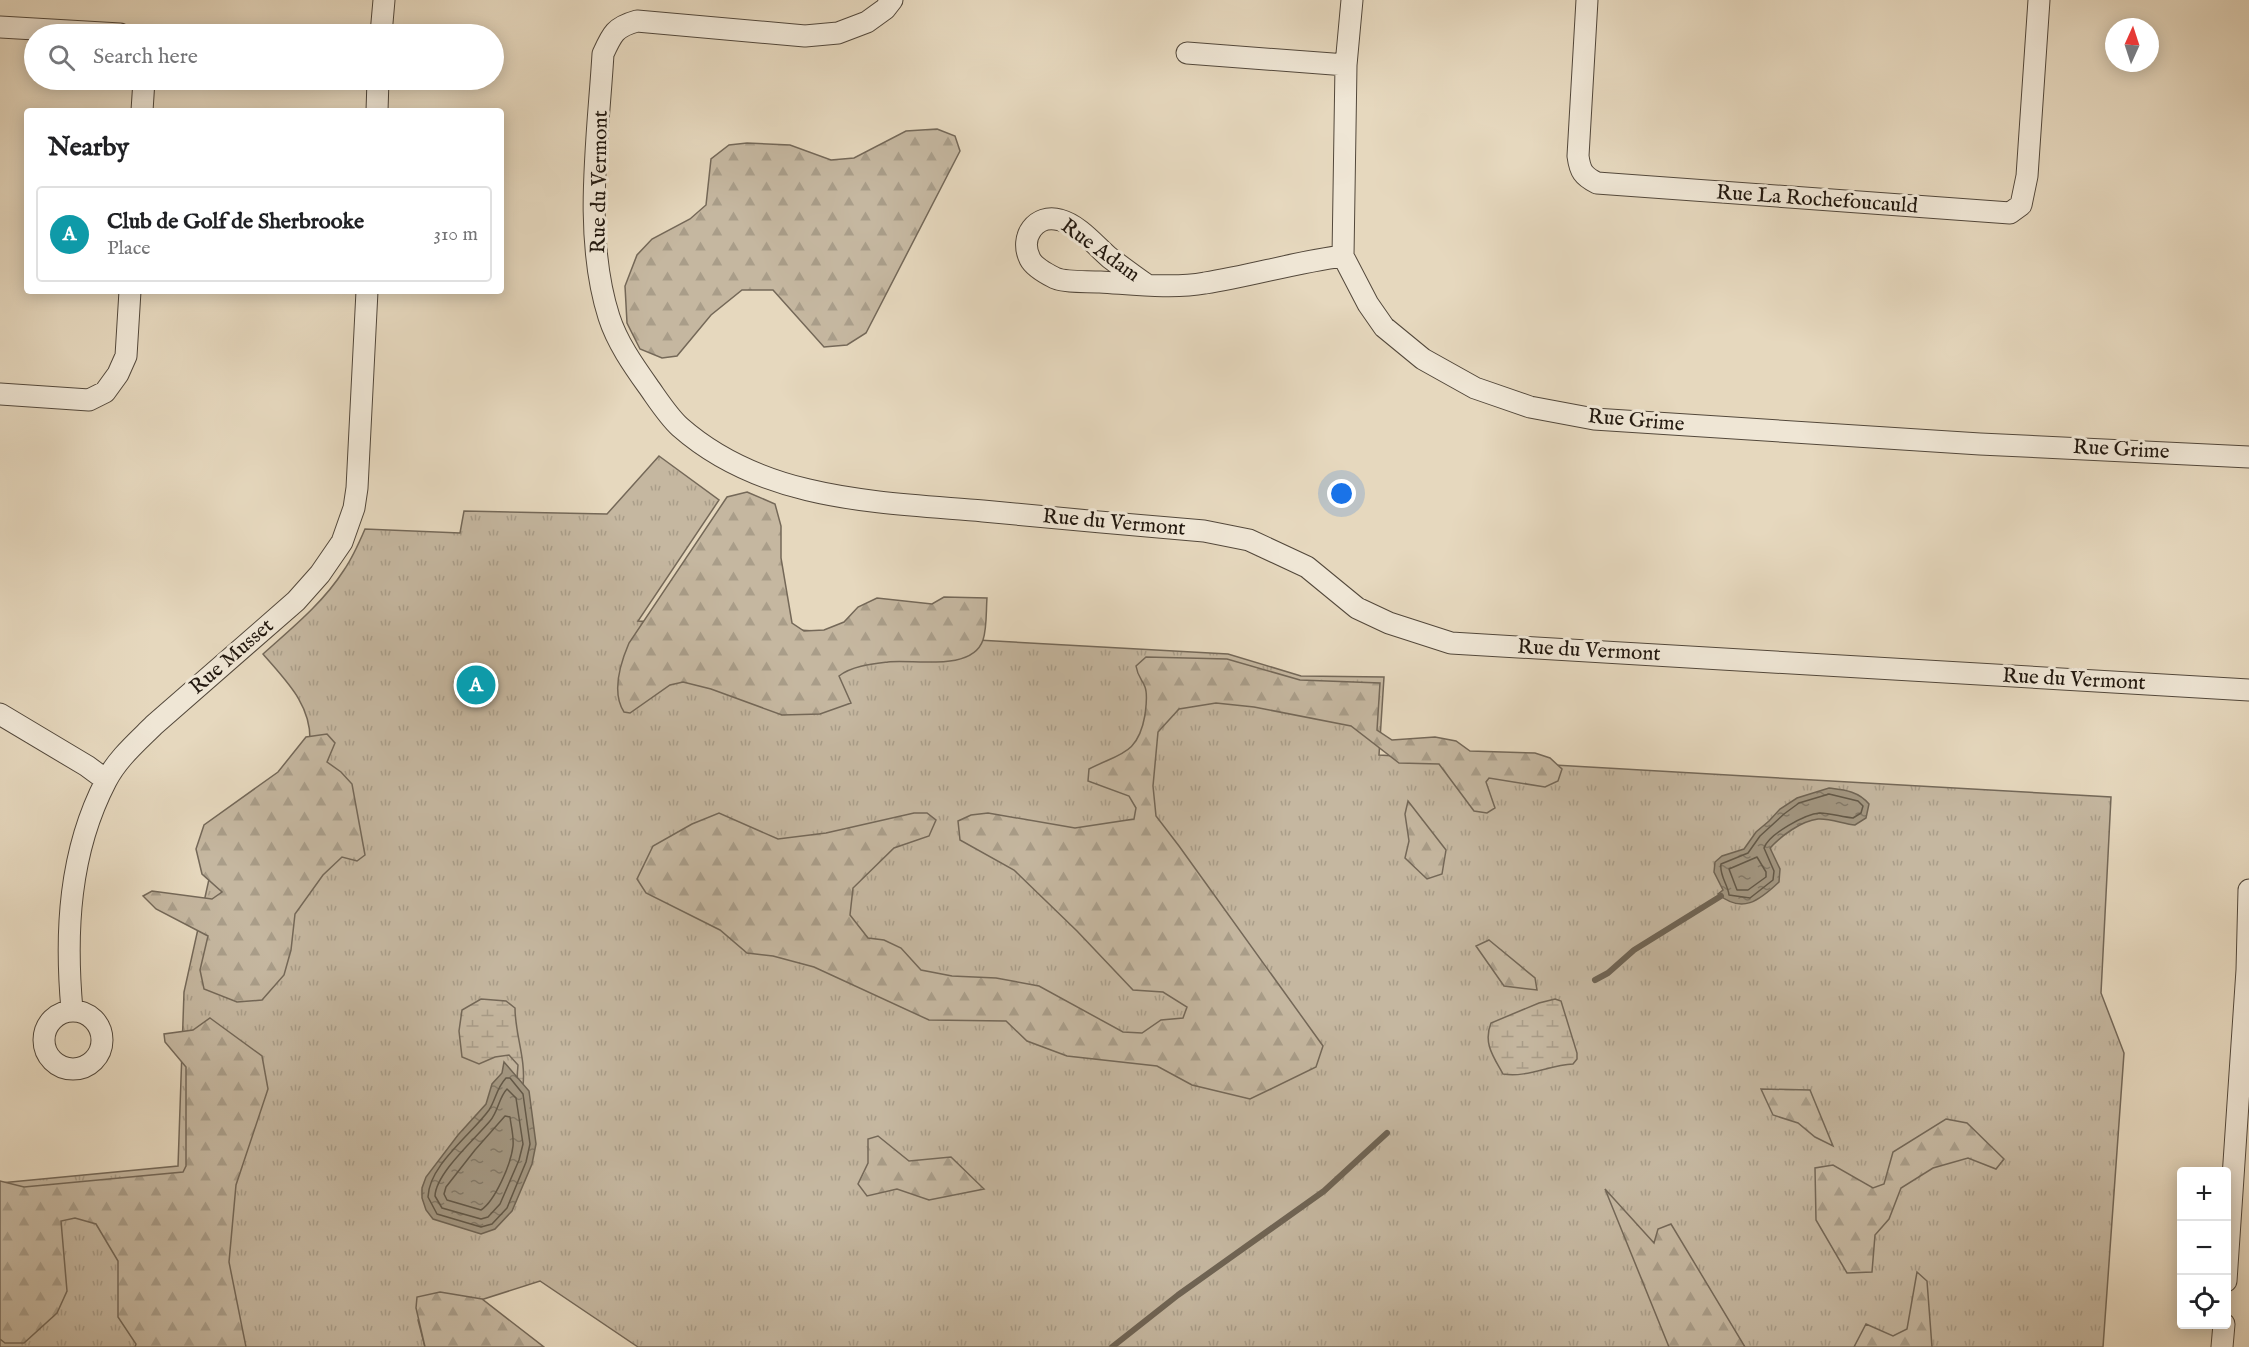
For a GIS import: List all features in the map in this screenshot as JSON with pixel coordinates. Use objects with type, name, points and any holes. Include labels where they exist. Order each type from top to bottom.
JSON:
[{"type":"street","points":[[382,24],[384,0]]},
{"type":"street","name":"Rue du Vermont","points":[[892,0],[885,9],[867,22],[838,33],[805,36],[637,21],[622,25],[611,36],[603,54],[596,177],[596,224],[599,273],[609,318],[630,360],[679,426],[743,469],[773,481],[813,492],[870,501],[1204,531],[1249,540],[1307,567],[1356,608],[1389,623],[1451,643],[2249,690]]},
{"type":"street","name":"Rue Grime","points":[[1352,0],[1346,65],[1343,256],[1368,304],[1384,327],[1423,359],[1475,388],[1530,407],[1593,419],[1980,444],[2249,457]]},
{"type":"street","name":"Rue La Rochefoucauld","points":[[1587,0],[1578,156],[1579,169],[1585,177],[1597,183],[2010,213],[2021,206],[2027,176],[2039,0]]},
{"type":"street","points":[[0,27],[24,28]]},
{"type":"street","points":[[1187,53],[1346,65]]},
{"type":"street","points":[[142,108],[143,90]]},
{"type":"street","points":[[377,108],[378,90]]},
{"type":"street","name":"Rue Adam","points":[[1147,285],[1112,259],[1082,232],[1063,220],[1050,217],[1038,222],[1029,230],[1027,245],[1030,260],[1058,279],[1147,285],[1203,284],[1311,260],[1343,256]]},
{"type":"street","points":[[0,394],[89,400],[105,392],[118,374],[126,356],[130,294]]},
{"type":"street","name":"Rue Musset","points":[[72,1010],[70,920],[74,873],[88,825],[106,780],[134,745],[154,725],[302,595],[342,542],[354,508],[357,488],[367,294]]},
{"type":"street","points":[[0,714],[87,766],[106,780]]},
{"type":"street","points":[[2226,1275],[2247,970],[2249,890]]},
{"type":"street","points":[[2222,1347],[2224,1329]]},
{"type":"green space","points":[[937,129],[955,136],[960,151],[866,333],[847,345],[824,347],[773,290],[742,290],[711,315],[677,356],[662,358],[640,349],[627,323],[625,286],[637,255],[652,239],[690,219],[706,205],[711,159],[729,145],[747,143],[790,145],[831,160],[854,158],[906,131]]},
{"type":"green space","points":[[659,456],[719,500],[638,621],[1228,654],[1301,676],[1384,677],[1379,755],[2111,797],[2101,993],[2124,1053],[2103,1347],[638,1347],[540,1281],[418,1320],[425,1347],[0,1347],[0,1183],[178,1166],[184,992],[213,861],[310,741],[302,704],[263,654],[306,615],[336,582],[365,529],[460,533],[464,511],[607,514]]},
{"type":"green space","points":[[747,492],[775,504],[781,526],[781,558],[792,623],[804,631],[824,630],[844,622],[858,607],[877,598],[932,604],[944,597],[987,598],[986,625],[983,640],[977,650],[967,657],[955,660],[888,662],[850,670],[839,676],[851,703],[820,714],[782,715],[711,689],[683,682],[670,685],[630,713],[624,712],[617,687],[620,669],[629,643],[727,497]]},
{"type":"green space","points":[[1146,657],[1227,659],[1300,680],[1380,683],[1377,730],[1392,740],[1435,737],[1456,741],[1470,751],[1535,753],[1550,758],[1562,769],[1558,781],[1545,787],[1489,778],[1486,782],[1495,808],[1487,813],[1474,811],[1439,764],[1399,763],[1351,726],[1254,707],[1216,703],[1179,709],[1158,732],[1153,786],[1156,816],[1323,1046],[1316,1067],[1250,1099],[1192,1085],[1157,1066],[1067,1056],[1027,1041],[1006,1021],[929,1020],[814,967],[773,956],[747,953],[720,930],[646,893],[637,879],[653,846],[692,824],[719,813],[778,839],[826,833],[914,813],[927,813],[936,820],[929,836],[894,848],[853,888],[850,915],[868,938],[884,940],[901,948],[921,970],[952,976],[996,978],[1039,986],[1123,1032],[1142,1033],[1161,1020],[1183,1018],[1187,1007],[1163,992],[1133,990],[1014,870],[960,840],[958,821],[971,815],[988,813],[1075,828],[1134,819],[1136,808],[1129,796],[1088,781],[1089,769],[1126,751],[1138,738],[1145,715],[1147,697],[1136,666]]},
{"type":"green space","points":[[327,734],[335,743],[327,762],[352,784],[365,855],[357,861],[342,857],[323,875],[295,914],[291,950],[284,975],[262,1000],[237,1002],[204,989],[200,970],[208,936],[156,909],[143,896],[152,891],[212,899],[222,892],[202,874],[196,849],[204,825],[278,772],[306,737]]},
{"type":"green space","points":[[1408,801],[1446,850],[1442,874],[1427,879],[1405,858],[1409,841],[1405,814]]},
{"type":"green space","points":[[1489,940],[1535,978],[1537,990],[1504,986],[1476,946]]},
{"type":"green space","points":[[481,999],[506,1001],[515,1008],[524,1075],[523,1085],[517,1078],[518,1065],[509,1055],[495,1057],[479,1064],[462,1057],[459,1031],[462,1010]]},
{"type":"green space","points":[[1555,999],[1561,1001],[1577,1059],[1573,1064],[1529,1073],[1503,1074],[1489,1043],[1491,1023],[1539,1003]]},
{"type":"green space","points":[[210,1018],[262,1056],[268,1089],[236,1185],[229,1262],[246,1347],[135,1347],[136,1344],[118,1317],[118,1261],[96,1224],[75,1218],[61,1221],[67,1291],[57,1313],[24,1343],[5,1343],[0,1339],[0,1181],[24,1187],[183,1172],[186,1166],[186,1067],[165,1042],[164,1034],[193,1030]]},
{"type":"green space","points":[[1761,1089],[1810,1090],[1833,1146],[1815,1137],[1798,1123],[1773,1115]]},
{"type":"green space","points":[[1946,1119],[1967,1123],[2004,1159],[1996,1169],[1968,1158],[1933,1168],[1901,1188],[1889,1219],[1875,1235],[1872,1272],[1847,1273],[1816,1220],[1815,1168],[1833,1165],[1873,1188],[1884,1184],[1893,1152]]},
{"type":"green space","points":[[878,1136],[909,1161],[951,1157],[984,1189],[929,1200],[897,1189],[867,1196],[858,1184],[868,1163],[868,1139]]},
{"type":"green space","points":[[1605,1189],[1654,1243],[1658,1229],[1671,1224],[1745,1347],[1669,1347]]},
{"type":"green space","points":[[1917,1272],[1927,1281],[1932,1347],[1854,1347],[1866,1324],[1893,1336],[1907,1329]]},
{"type":"green space","points":[[440,1292],[482,1299],[544,1347],[425,1347],[416,1308],[417,1297]]},
{"type":"water","points":[[1829,788],[1851,792],[1865,800],[1869,804],[1866,818],[1855,825],[1818,819],[1798,826],[1770,848],[1780,869],[1779,882],[1772,889],[1750,903],[1743,904],[1727,900],[1718,894],[1723,890],[1714,872],[1715,862],[1722,856],[1744,849],[1756,832],[1780,809],[1797,798]]},
{"type":"water","points":[[504,1062],[529,1091],[536,1144],[532,1164],[512,1211],[495,1229],[481,1234],[433,1219],[426,1210],[422,1188],[426,1177],[458,1135],[486,1104],[492,1084],[502,1073]]},
{"type":"waterway","points":[[1595,980],[1608,973],[1634,950],[1721,896]]},
{"type":"waterway","points":[[1112,1347],[1178,1295],[1324,1191],[1387,1133]]},
{"type":"place","name":"Club de Golf de Sherbrooke","points":[[476,685]]}]
